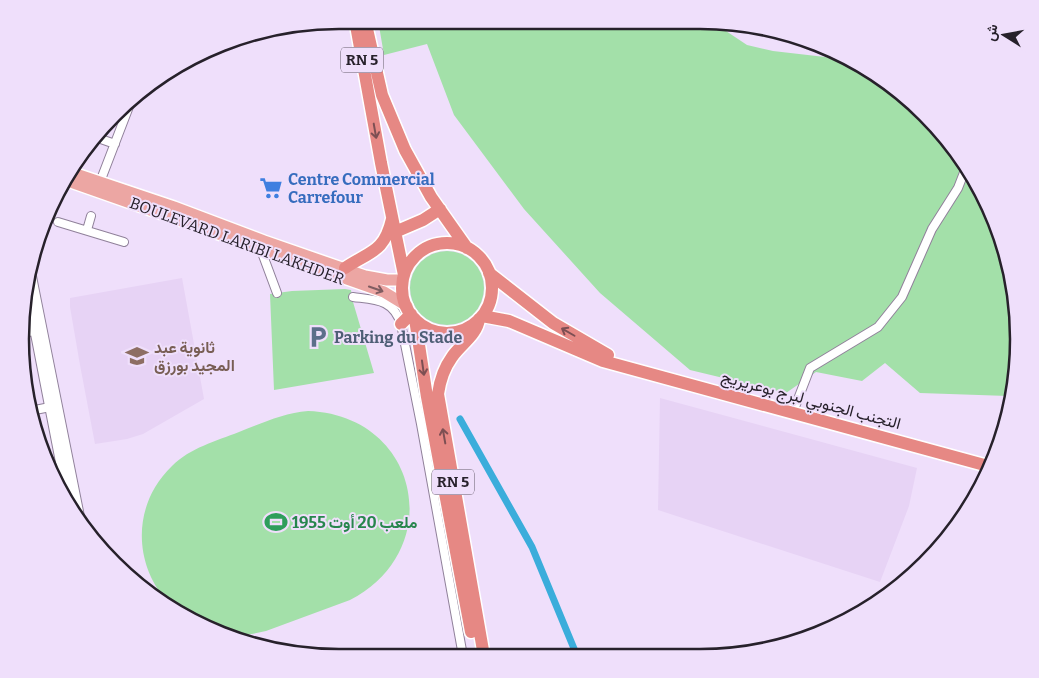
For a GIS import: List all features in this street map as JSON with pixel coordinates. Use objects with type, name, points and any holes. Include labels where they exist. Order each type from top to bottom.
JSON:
[{"type":"highway","name":"RN 5","points":[[357,29],[376,97],[440,209],[467,248]]},
{"type":"highway","name":"RN 5","points":[[366,29],[376,97],[381,163],[404,277]]},
{"type":"highway","points":[[395,232],[418,222],[440,209]]},
{"type":"highway","points":[[345,268],[370,254],[379,246],[390,230],[392,219]]},
{"type":"highway","points":[[447,243],[467,248],[481,258],[489,272],[492,286],[490,299],[481,317],[466,328],[450,332],[439,332],[429,329],[411,313],[403,294],[404,277],[415,257],[427,248],[447,243]]},
{"type":"highway","name":"التجنب الجنوبي لبرج بوعريريج","points":[[489,272],[553,323],[626,366]]},
{"type":"highway","name":"RN 5","points":[[411,313],[475,649]]},
{"type":"highway","points":[[401,324],[411,313]]},
{"type":"highway","name":"RN 5","points":[[481,317],[475,331],[446,367],[441,378],[438,394],[483,649]]},
{"type":"highway","name":"التجنب الجنوبي لبرج بوعريريج","points":[[481,317],[509,321],[603,360],[984,465]]},
{"type":"main road","name":"BOULEVARD LARIBI LAKHDER","points":[[76,174],[174,207],[262,245],[384,292],[411,313]]},
{"type":"main road","name":"BOULEVARD LARIBI LAKHDER","points":[[71,182],[262,245],[345,268],[376,279],[404,277]]},
{"type":"street","points":[[100,182],[126,114]]},
{"type":"street","points":[[102,139],[115,144]]},
{"type":"street","points":[[793,412],[810,368],[878,327],[902,298],[932,229],[958,188],[963,175]]},
{"type":"street","points":[[87,230],[91,216]]},
{"type":"street","points":[[58,222],[124,242]]},
{"type":"street","points":[[262,245],[277,293]]},
{"type":"street","points":[[33,288],[66,485]]},
{"type":"street","points":[[353,297],[387,304],[396,312],[401,324],[421,424],[461,649]]},
{"type":"street","points":[[31,302],[39,330]]},
{"type":"street","points":[[29,332],[39,330]]},
{"type":"street","points":[[37,409],[53,406]]},
{"type":"street","points":[[53,406],[76,504]]},
{"type":"shaded area","name":"ثانوية عبد المجيد بورزق","points":[[182,278],[204,399],[143,434],[127,439],[95,444],[70,307],[70,298]]},
{"type":"shaded area","points":[[660,398],[917,468],[909,506],[880,582],[658,510]]},
{"type":"green space","points":[[380,29],[720,29],[747,45],[773,51],[831,58],[855,70],[905,106],[933,134],[969,184],[987,220],[1000,259],[1008,299],[1010,359],[1005,396],[920,393],[885,363],[862,381],[816,372],[786,393],[690,370],[600,293],[524,209],[454,115],[427,44],[384,55]]},
{"type":"green space","points":[[447,251],[461,254],[473,262],[481,274],[484,288],[481,302],[473,314],[461,322],[447,325],[433,322],[421,314],[413,302],[410,288],[413,274],[421,262],[433,254]]},
{"type":"green space","name":"Parking du Stade","points":[[351,290],[374,373],[274,390],[270,294],[292,291]]},
{"type":"green space","name":"ملعب 20 أوت 1955","points":[[308,411],[346,418],[375,435],[396,459],[407,488],[409,519],[400,550],[381,577],[350,600],[266,631],[245,635],[220,626],[184,608],[159,591],[147,567],[142,541],[144,515],[154,489],[172,466],[187,454],[212,442],[290,414]]},
{"type":"waterway","points":[[460,419],[532,547],[574,649]]},
{"type":"place","name":"Centre Commercial Carrefour","points":[[271,188]]},
{"type":"place","name":"Parking du Stade","points":[[318,337]]},
{"type":"place","name":"ثانوية عبد المجيد بورزق","points":[[137,356]]},
{"type":"place","name":"ملعب 20 أوت 1955","points":[[276,522]]}]
